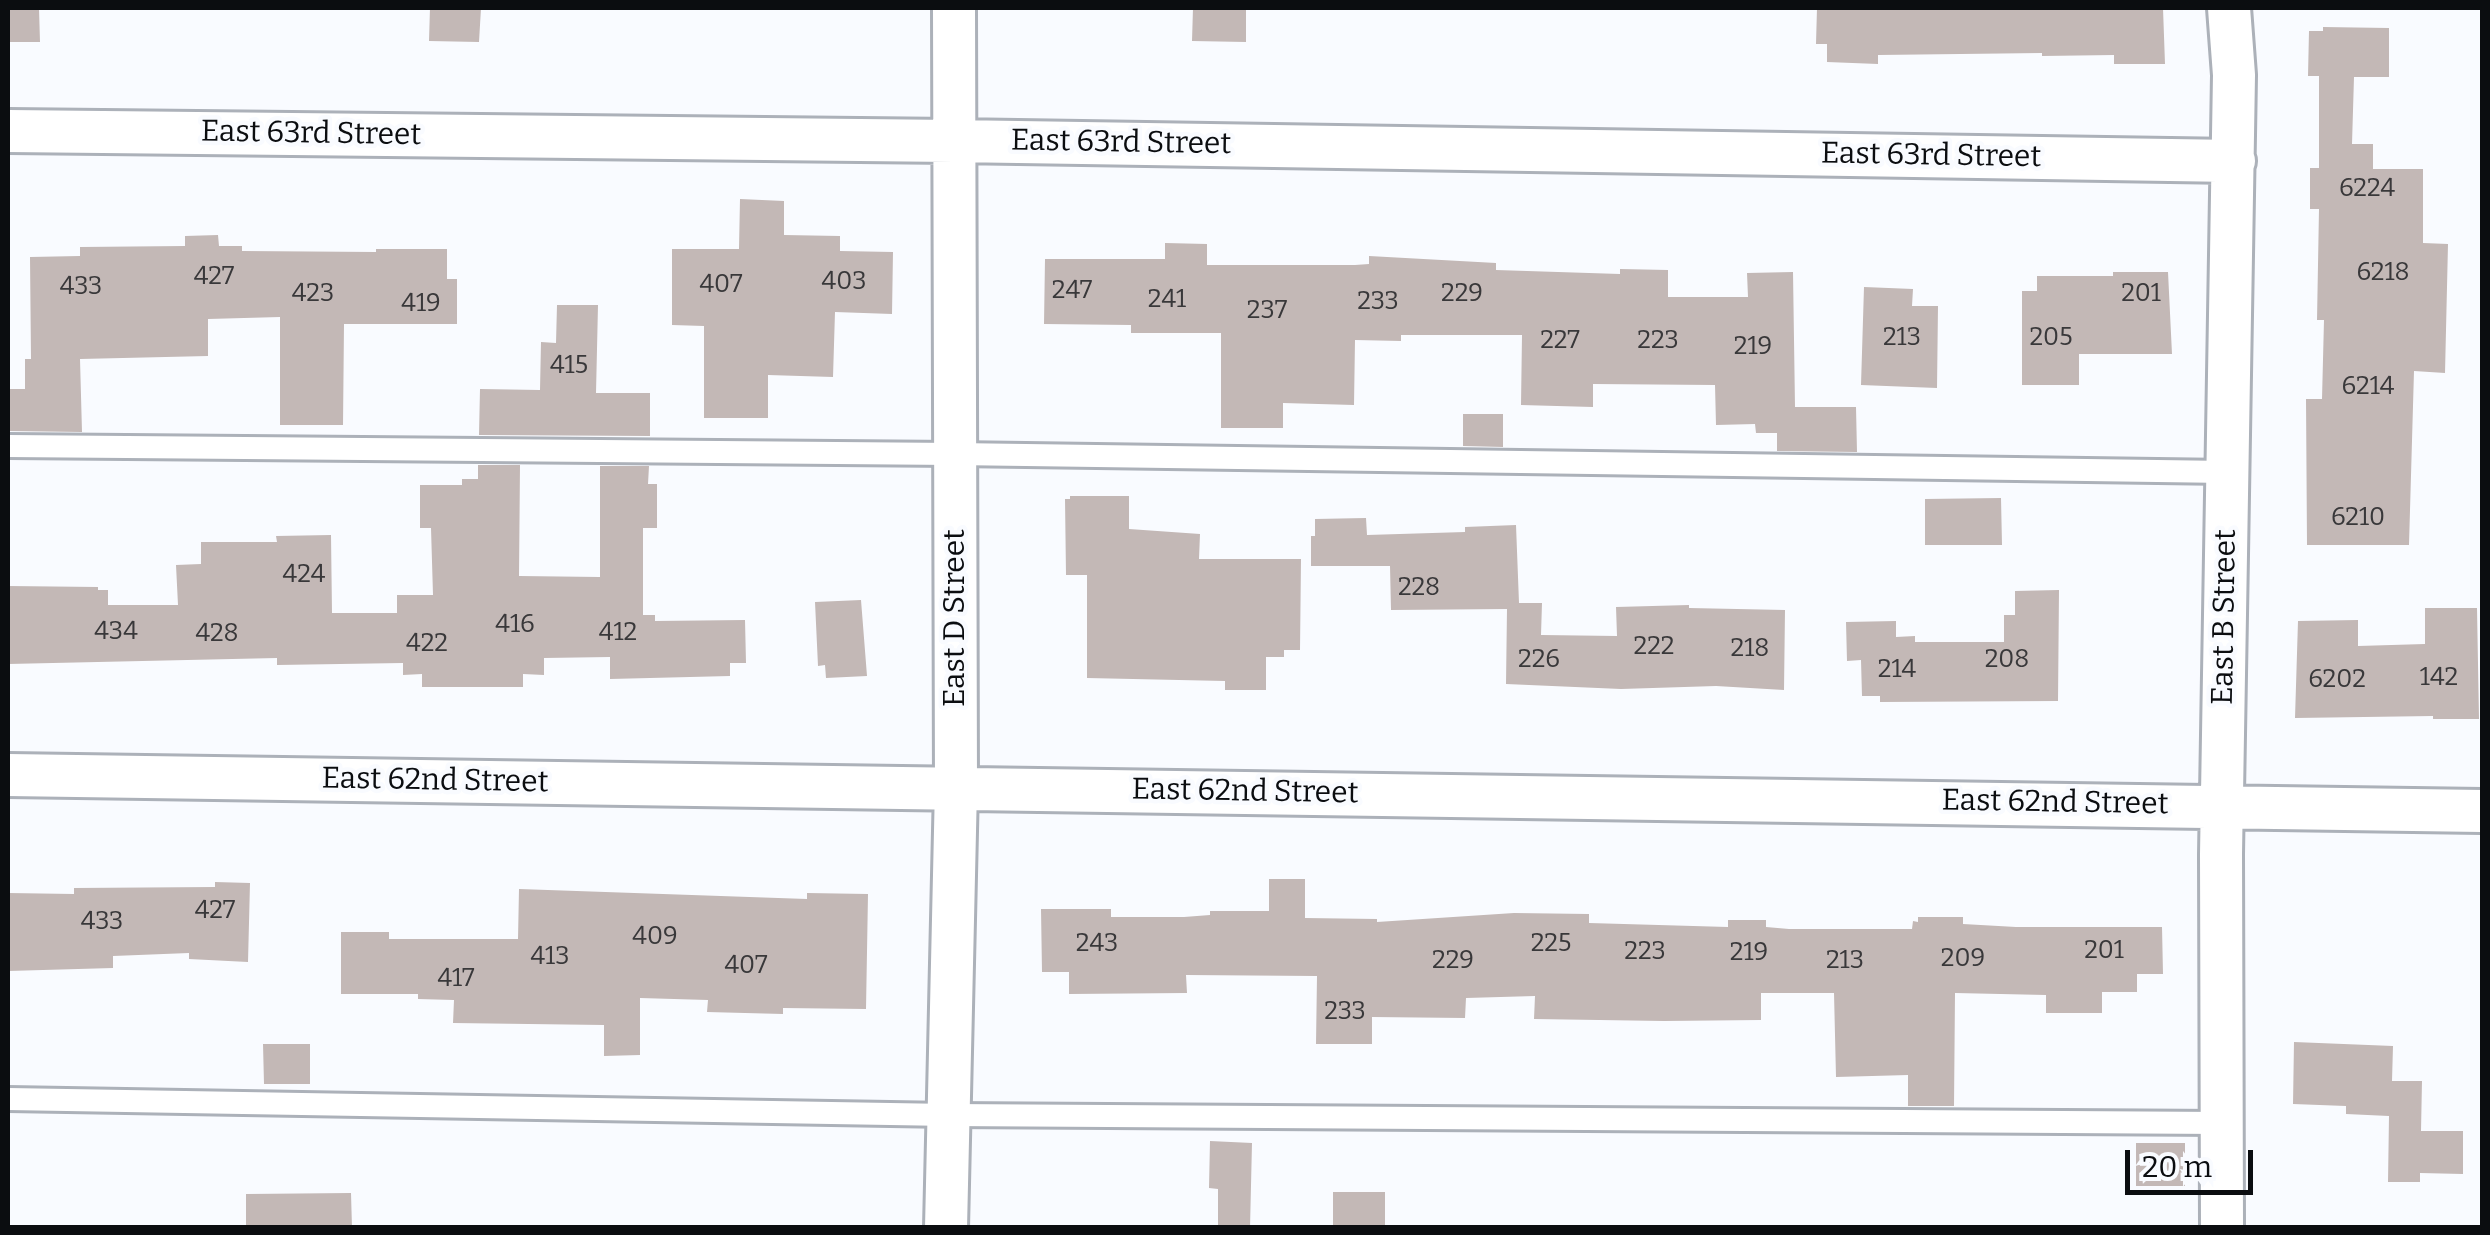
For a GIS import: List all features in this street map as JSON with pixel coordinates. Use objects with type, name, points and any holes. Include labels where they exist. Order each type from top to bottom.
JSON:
[{"type":"street","name":"East D Street","points":[[946,1228],[956,787],[954,8]]},
{"type":"street","name":"East B Street","points":[[2222,1228],[2222,806],[2234,161],[2229,8]]},
{"type":"street","name":"East 63rd Street","points":[[8,132],[954,141],[2234,161]]},
{"type":"street","name":"East 62nd Street","points":[[8,775],[2482,810]]},
{"type":"lane","points":[[8,446],[955,454],[2228,472]]},
{"type":"lane","points":[[8,1099],[949,1115],[2222,1124]]},
{"type":"building","points":[[8,8],[39,8],[40,42],[8,42]]},
{"type":"building","points":[[430,8],[481,8],[479,42],[429,41]]},
{"type":"building","points":[[1193,8],[1246,8],[1246,42],[1192,41]]},
{"type":"building","points":[[1817,8],[2163,8],[2165,64],[2114,64],[2114,55],[2042,53],[1878,55],[1878,64],[1827,62],[1827,44],[1816,44]]},
{"type":"building","points":[[2323,27],[2389,28],[2389,77],[2354,77],[2352,144],[2373,144],[2373,169],[2423,169],[2423,243],[2448,244],[2445,373],[2414,371],[2409,545],[2307,545],[2306,399],[2322,399],[2324,320],[2317,320],[2319,209],[2310,209],[2310,168],[2319,168],[2319,76],[2308,76],[2309,31],[2323,31]]},
{"type":"building","points":[[740,199],[784,201],[784,235],[840,236],[840,251],[893,252],[892,314],[835,312],[833,377],[768,375],[768,418],[704,418],[704,326],[672,325],[672,249],[739,249]]},
{"type":"building","points":[[218,235],[219,246],[242,246],[242,251],[447,249],[447,279],[457,279],[457,324],[344,324],[343,425],[280,425],[280,317],[208,319],[208,356],[80,359],[82,432],[8,431],[8,389],[25,389],[25,359],[31,359],[30,257],[80,256],[80,247],[185,246],[185,236]]},
{"type":"building","points":[[1165,243],[1207,244],[1207,265],[1355,265],[1369,264],[1369,256],[1496,263],[1496,270],[1620,274],[1620,269],[1668,270],[1668,297],[1748,297],[1747,273],[1793,272],[1795,407],[1856,407],[1857,452],[1777,451],[1777,433],[1756,433],[1755,424],[1716,425],[1715,385],[1593,384],[1593,407],[1521,405],[1522,335],[1401,335],[1401,341],[1355,340],[1354,405],[1283,403],[1283,428],[1221,428],[1221,333],[1131,333],[1131,325],[1044,324],[1045,259],[1165,259]]},
{"type":"building","points":[[2113,272],[2168,272],[2172,354],[2079,354],[2079,385],[2022,385],[2022,291],[2037,291],[2037,276],[2113,276]]},
{"type":"building","points":[[1864,287],[1913,289],[1912,306],[1938,306],[1937,388],[1861,385]]},
{"type":"building","points":[[557,305],[598,305],[596,393],[650,393],[650,436],[479,435],[480,389],[540,390],[541,342],[556,343]]},
{"type":"building","points":[[1463,414],[1503,414],[1503,447],[1463,446]]},
{"type":"building","points":[[478,465],[520,465],[519,576],[600,577],[600,466],[649,466],[648,484],[657,484],[657,528],[643,528],[643,615],[655,615],[655,621],[745,620],[746,663],[730,663],[730,676],[610,679],[610,657],[544,658],[544,675],[523,674],[523,687],[422,687],[422,674],[403,675],[403,663],[277,665],[277,658],[8,664],[8,586],[98,587],[108,590],[108,605],[178,605],[176,565],[201,564],[201,542],[277,542],[276,536],[331,535],[332,613],[397,613],[397,595],[433,595],[431,528],[420,528],[420,485],[462,485],[462,479],[478,479]]},
{"type":"building","points":[[1129,496],[1129,529],[1200,534],[1199,559],[1301,559],[1300,650],[1284,650],[1284,657],[1266,657],[1266,690],[1225,690],[1225,681],[1087,678],[1087,575],[1066,575],[1065,499]]},
{"type":"building","points":[[2001,498],[2002,545],[1925,545],[1925,499]]},
{"type":"building","points":[[1366,518],[1367,535],[1465,532],[1465,527],[1516,525],[1519,603],[1542,603],[1541,635],[1617,636],[1616,607],[1689,605],[1785,610],[1784,690],[1506,684],[1507,609],[1391,610],[1390,566],[1311,566],[1315,519]]},
{"type":"building","points":[[2059,590],[2058,701],[1880,702],[1880,696],[1862,696],[1861,660],[1847,661],[1846,622],[1896,621],[1896,637],[1915,636],[1915,642],[2004,642],[2004,615],[2015,615],[2015,591]]},
{"type":"building","points":[[861,600],[867,676],[826,678],[825,665],[818,666],[815,602]]},
{"type":"building","points":[[2425,608],[2477,608],[2479,719],[2295,718],[2298,621],[2358,620],[2358,646],[2425,644]]},
{"type":"building","points":[[1269,879],[1305,879],[1305,918],[1377,922],[1514,913],[1589,914],[1589,923],[1728,927],[1728,920],[1766,920],[1766,927],[1789,929],[1912,929],[1918,917],[1963,917],[1963,924],[2016,927],[2162,927],[2163,974],[2137,974],[2137,992],[2102,992],[2102,1013],[2046,1013],[2046,995],[1955,993],[1954,1106],[1908,1106],[1908,1075],[1836,1077],[1834,993],[1761,993],[1761,1020],[1534,1019],[1535,996],[1466,998],[1465,1018],[1372,1017],[1372,1044],[1316,1044],[1317,976],[1186,975],[1187,993],[1069,994],[1069,972],[1042,972],[1041,909],[1111,909],[1111,917],[1269,911]]},
{"type":"building","points":[[215,882],[250,883],[248,962],[189,959],[189,953],[113,956],[113,968],[8,971],[8,893],[74,894],[74,888],[215,887]]},
{"type":"building","points":[[519,889],[807,899],[807,893],[868,894],[866,1009],[783,1008],[783,1014],[707,1012],[708,1000],[640,998],[640,1055],[604,1056],[604,1025],[453,1023],[454,1000],[418,999],[418,994],[341,994],[341,932],[389,932],[389,939],[518,939]]},
{"type":"building","points":[[2294,1042],[2393,1046],[2392,1081],[2422,1081],[2421,1131],[2463,1131],[2463,1174],[2420,1173],[2420,1182],[2388,1182],[2389,1116],[2346,1114],[2346,1106],[2293,1104]]},
{"type":"building","points":[[263,1044],[310,1044],[310,1084],[264,1084]]},
{"type":"building","points":[[1210,1141],[1252,1143],[1250,1228],[1218,1228],[1218,1189],[1209,1188]]},
{"type":"building","points":[[2136,1143],[2185,1143],[2185,1186],[2136,1186]]},
{"type":"building","points":[[1333,1192],[1385,1192],[1385,1228],[1333,1228]]},
{"type":"building","points":[[351,1193],[352,1228],[246,1228],[246,1194]]}]
